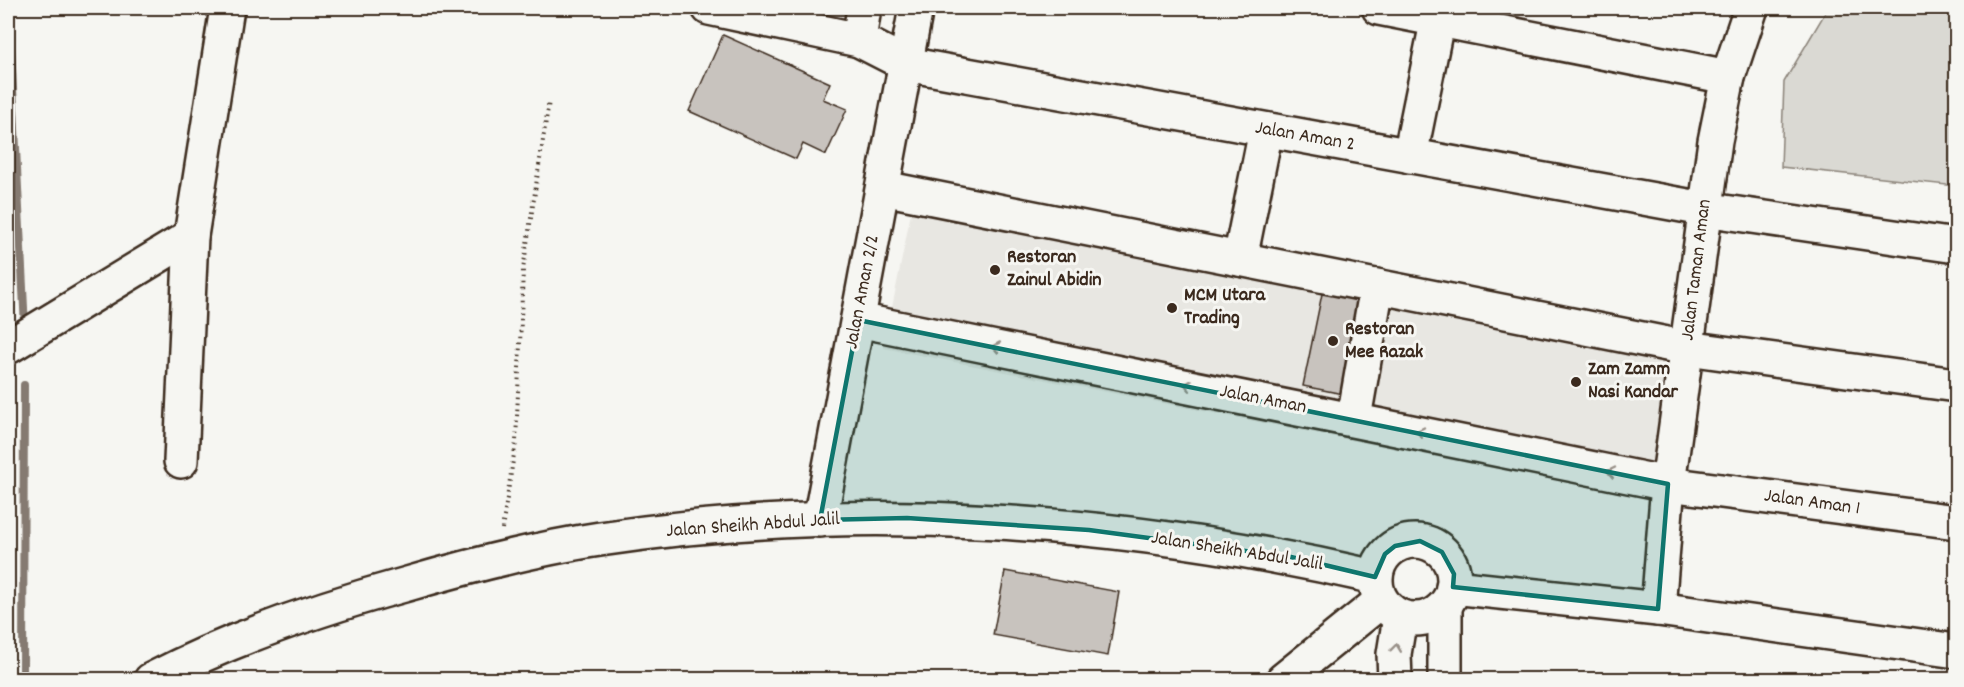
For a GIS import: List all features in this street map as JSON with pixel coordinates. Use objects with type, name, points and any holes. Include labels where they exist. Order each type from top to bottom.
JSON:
[{"type":"street","points":[[181,461],[191,236],[227,8]]},
{"type":"street","name":"Jalan Aman 2","points":[[709,8],[741,11],[859,40],[906,64],[1704,209],[1956,246]]},
{"type":"street","points":[[859,40],[864,8]]},
{"type":"street","name":"Jalan Aman 2/2","points":[[820,520],[916,8]]},
{"type":"street","points":[[1379,8],[1439,13],[1728,77]]},
{"type":"street","name":"Jalan Taman Aman","points":[[1658,609],[1668,484],[1704,209],[1728,77],[1751,8]]},
{"type":"street","points":[[1410,156],[1439,13]]},
{"type":"street","points":[[1240,259],[1266,130]]},
{"type":"street","points":[[883,188],[1687,348],[1956,385]]},
{"type":"street","points":[[8,347],[191,236]]},
{"type":"street","points":[[1354,418],[1377,286]]},
{"type":"street","name":"Jalan Aman","points":[[858,320],[1354,418],[1668,484]]},
{"type":"street","name":"Jalan Aman 1","points":[[1668,484],[1956,522]]},
{"type":"street","name":"Jalan Sheikh Abdul Jalil","points":[[151,680],[265,627],[362,596],[497,558],[599,539],[693,527],[907,518],[998,522],[1089,530],[1291,557],[1385,598]]},
{"type":"street","points":[[1395,680],[1394,654],[1385,598],[1385,554],[1395,546],[1420,541],[1442,552],[1454,574],[1449,597],[1445,680]]},
{"type":"street","points":[[1385,598],[1424,618],[1449,597],[1658,609],[1956,651]]},
{"type":"street","points":[[1283,680],[1385,598]]},
{"type":"path","points":[[497,558],[516,442],[523,270],[549,101]]},
{"type":"highlighted area","points":[[858,320],[1668,484],[1658,609],[1453,587],[1454,574],[1442,552],[1420,541],[1395,546],[1385,554],[1375,577],[1291,557],[1089,530],[907,518],[820,520]]},
{"type":"shaded area","points":[[1828,8],[1956,8],[1956,186],[1781,167],[1784,82]]},
{"type":"shaded area","points":[[914,198],[1684,349],[1654,500],[884,348]]},
{"type":"building","points":[[723,35],[830,83],[823,99],[847,109],[826,155],[803,144],[796,159],[689,111]]},
{"type":"building","name":"Restoran Mee Razak","points":[[1323,289],[1363,297],[1343,394],[1303,386]]},
{"type":"building","points":[[1005,571],[1119,592],[1108,656],[993,635]]},
{"type":"waterway","points":[[9,8],[25,328]]},
{"type":"waterway","points":[[23,680],[24,385]]},
{"type":"place","name":"Restoran Zainul Abidin","points":[[995,270]]},
{"type":"place","name":"MCM Utara Trading","points":[[1172,308]]},
{"type":"place","name":"Restoran Mee Razak","points":[[1333,341]]},
{"type":"place","name":"Zam Zamm Nasi Kandar","points":[[1576,382]]}]
